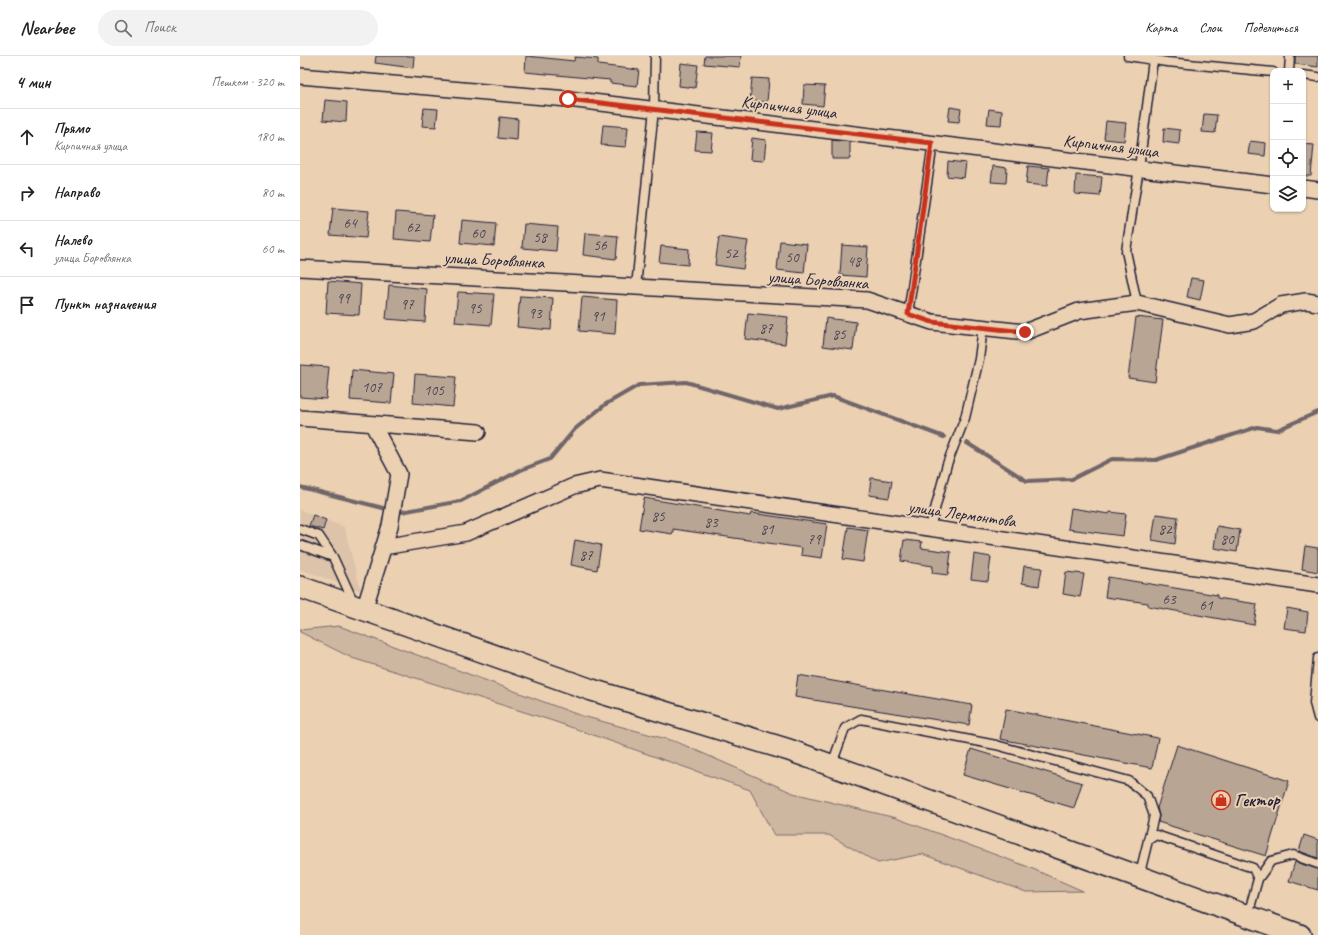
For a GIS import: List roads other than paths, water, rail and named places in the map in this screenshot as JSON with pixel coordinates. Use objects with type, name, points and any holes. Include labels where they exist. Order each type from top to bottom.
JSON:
[{"type":"main road","points":[[300,587],[592,690],[789,750],[1300,935]]},
{"type":"street","name":"Кирпичная улица","points":[[300,76],[568,99],[1270,185]]},
{"type":"street","points":[[1306,188],[1318,190]]},
{"type":"street","name":"улица Боровлянка","points":[[300,268],[867,300],[932,322],[1025,332],[1079,311],[1137,303],[1230,325],[1254,321],[1281,305],[1306,301],[1318,303]]},
{"type":"street","points":[[300,418],[373,425],[478,432]]},
{"type":"street","points":[[360,608],[390,526],[399,474],[373,425]]},
{"type":"street","name":"улица Лермонтова","points":[[383,547],[466,533],[574,486],[600,480],[1318,585]]},
{"type":"lane","points":[[636,287],[654,109],[655,56]]},
{"type":"lane","points":[[1128,56],[1153,60],[1270,72]]},
{"type":"lane","points":[[1289,68],[1290,56]]},
{"type":"lane","points":[[1137,303],[1126,251],[1139,168],[1153,60]]},
{"type":"lane","points":[[1306,75],[1318,77]]},
{"type":"lane","points":[[908,314],[932,143]]},
{"type":"lane","points":[[930,528],[947,464],[965,418],[979,359],[983,327]]},
{"type":"lane","points":[[300,529],[319,536],[333,557],[360,608]]},
{"type":"lane","points":[[300,545],[333,557]]},
{"type":"lane","points":[[1318,658],[1314,703],[1318,718]]},
{"type":"lane","points":[[832,765],[845,728],[861,719],[996,745],[1129,781],[1147,796],[1154,816],[1139,877]]},
{"type":"lane","points":[[1148,840],[1156,835],[1253,868],[1258,879]]},
{"type":"lane","points":[[1248,916],[1258,879],[1271,861],[1293,855],[1318,864]]},
{"type":"waterway","points":[[401,512],[461,501],[521,470],[550,459],[575,429],[606,404],[639,385],[686,382],[778,409],[833,396],[944,437]]},
{"type":"waterway","points":[[967,443],[1027,481],[1072,479],[1112,459],[1156,460],[1257,427],[1277,430],[1318,412]]},
{"type":"waterway","points":[[300,487],[383,508]]},
{"type":"place","name":"Гектор","points":[[1221,800]]}]
